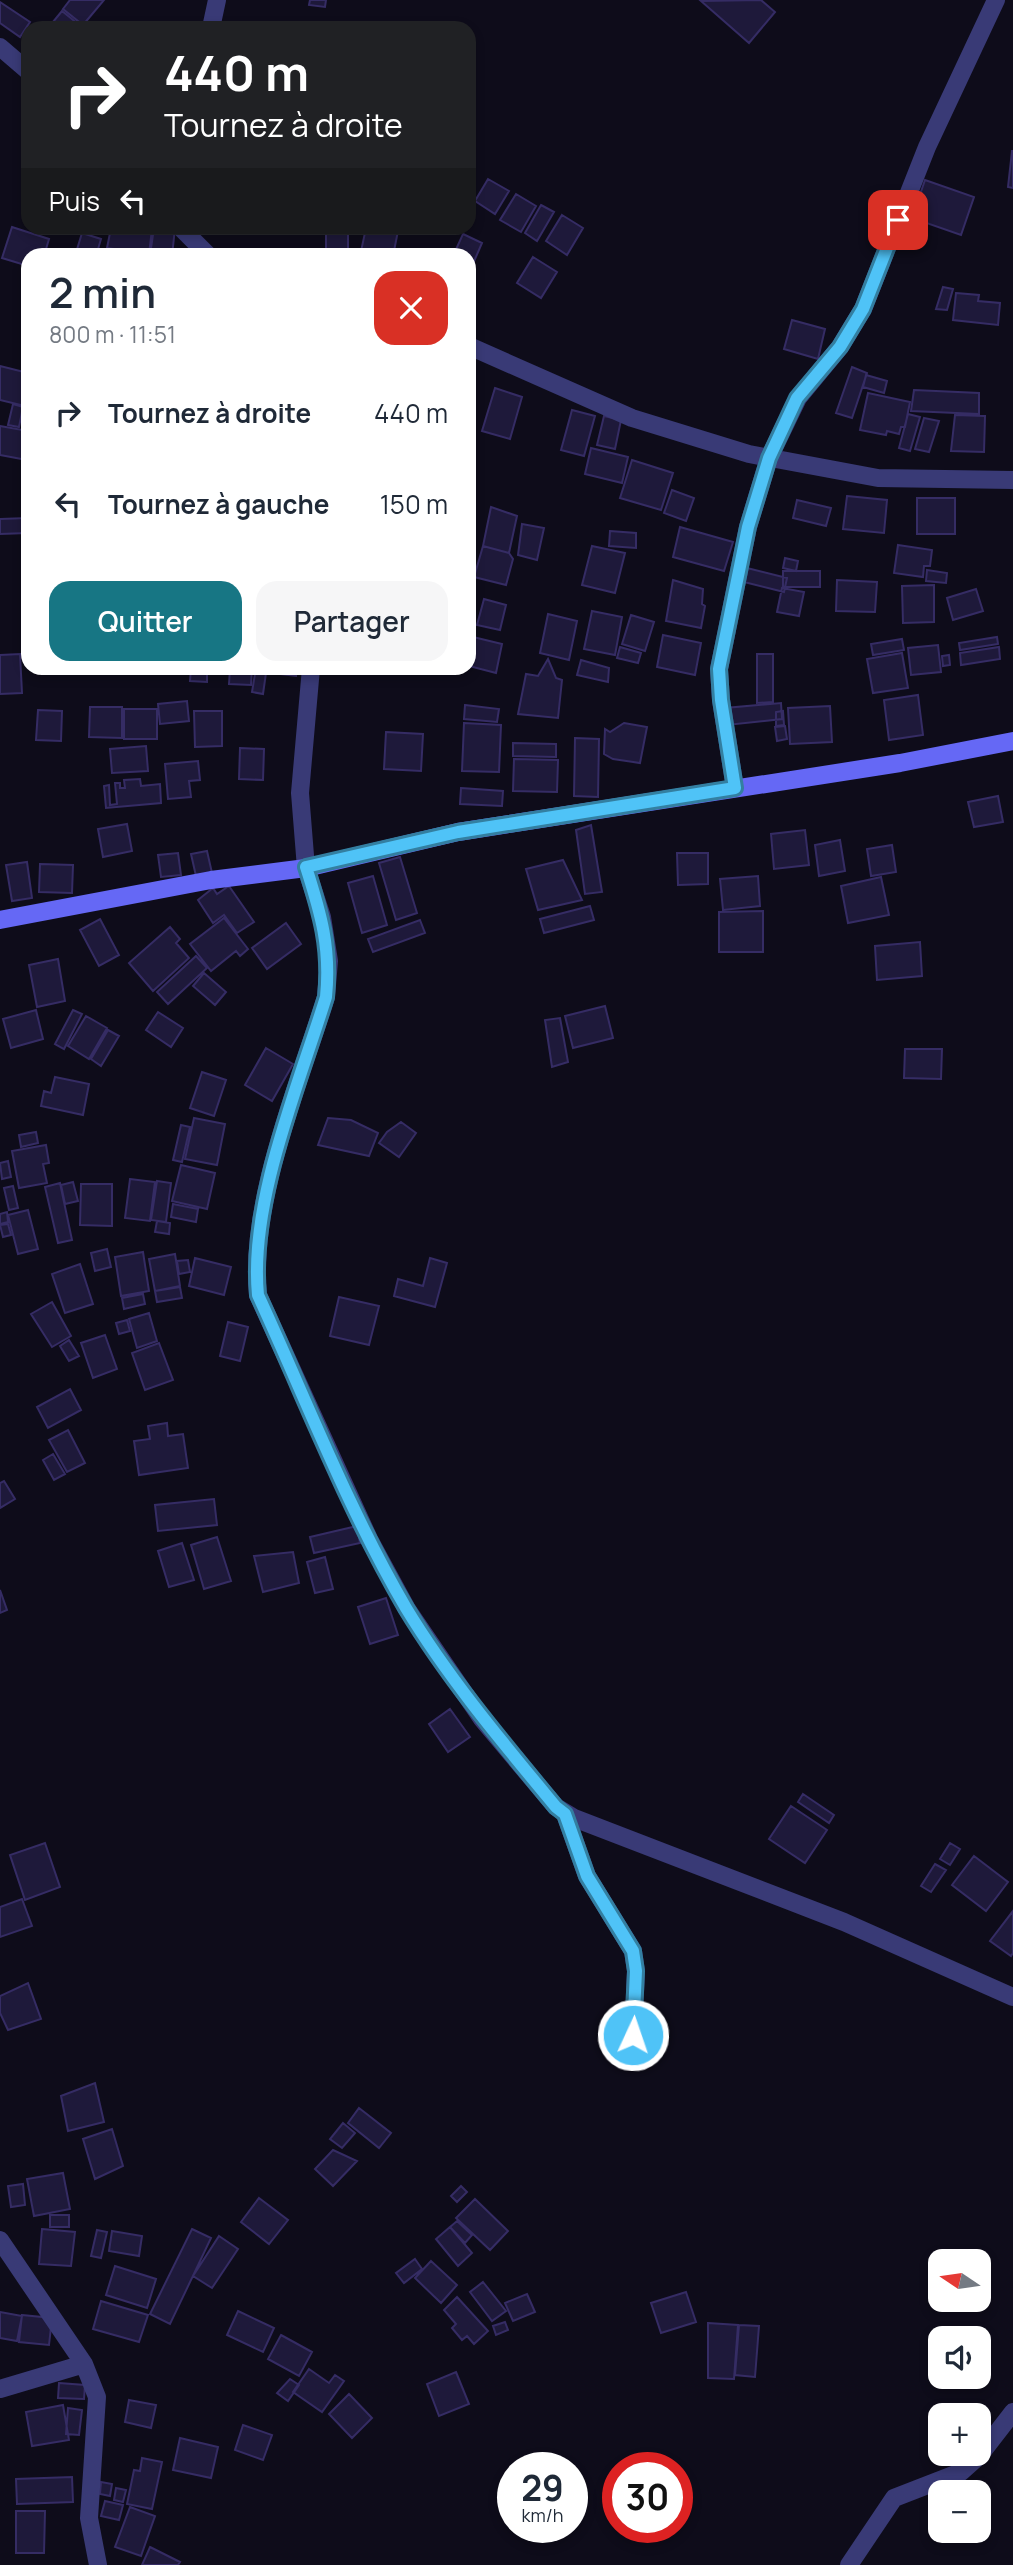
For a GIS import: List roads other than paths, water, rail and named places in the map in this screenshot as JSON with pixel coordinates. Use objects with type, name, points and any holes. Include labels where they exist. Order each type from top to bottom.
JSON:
[{"type":"street","points":[[213,21],[218,0]]},
{"type":"street","points":[[735,788],[721,700],[719,669],[748,527],[769,458],[797,398],[840,347],[863,309],[927,147],[996,0]]},
{"type":"street","points":[[0,47],[21,65]]},
{"type":"street","points":[[188,235],[201,248]]},
{"type":"street","points":[[476,349],[632,418],[769,458],[878,478],[1013,480]]},
{"type":"street","points":[[310,675],[300,793],[306,867],[322,917],[329,961],[326,997],[260,1216],[255,1263],[258,1295],[369,1539],[407,1609],[482,1719],[556,1807],[565,1814],[844,1922],[1006,1995],[1013,2007]]},
{"type":"street","points":[[0,920],[212,880],[306,867],[470,829],[900,763],[1013,741]]},
{"type":"street","points":[[565,1814],[587,1876],[633,1951],[636,1971],[633,2035]]},
{"type":"street","points":[[0,2239],[84,2364],[97,2397],[89,2518],[97,2565]]},
{"type":"street","points":[[0,2389],[84,2364]]},
{"type":"street","points":[[849,2565],[894,2498],[961,2472],[979,2456],[1013,2412]]}]
